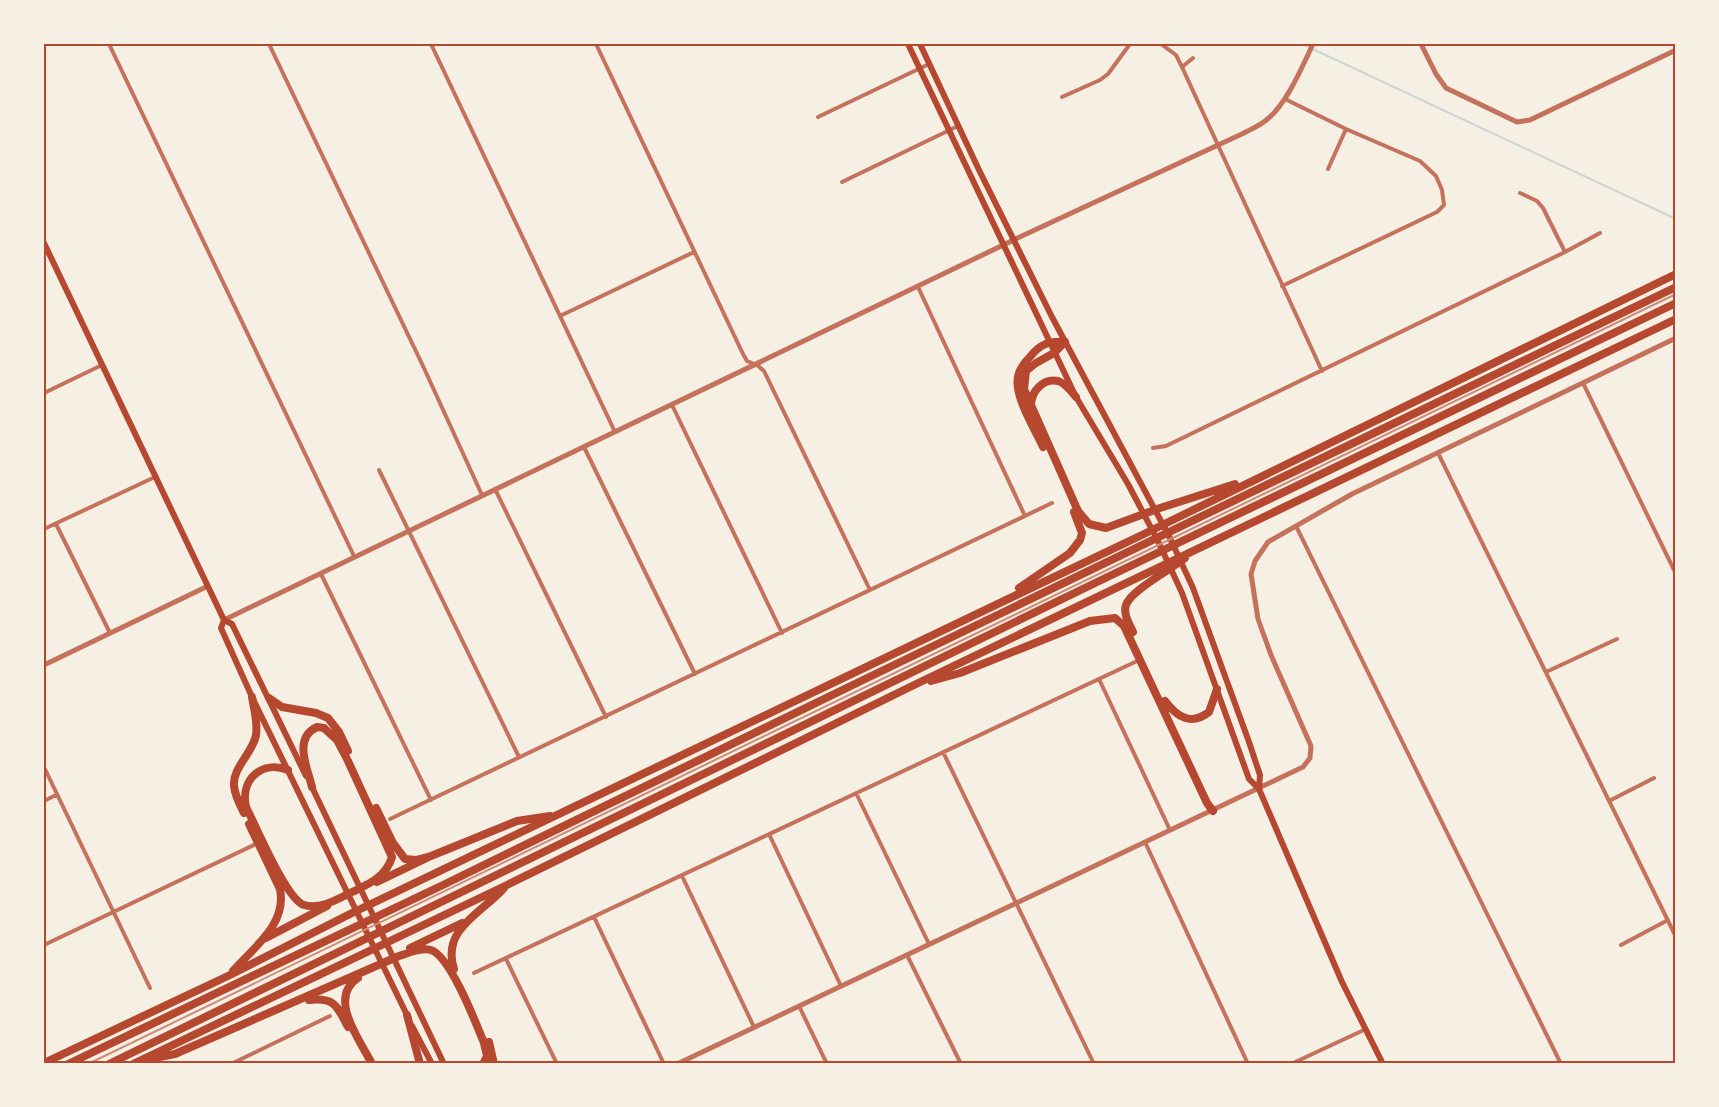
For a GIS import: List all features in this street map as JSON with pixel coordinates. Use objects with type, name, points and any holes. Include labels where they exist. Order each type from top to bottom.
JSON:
[{"type":"highway","points":[[44,1063],[1000,601],[1144,534],[1676,274]]},
{"type":"highway","points":[[68,1064],[443,885],[1676,287]]},
{"type":"highway","points":[[109,1064],[1676,303]]},
{"type":"highway","points":[[136,1062],[507,885],[912,686],[1161,571],[1185,556],[1676,319]]},
{"type":"highway","points":[[1000,601],[1070,553],[1080,540],[1082,533],[1018,392],[1019,373],[1037,348],[1048,341],[1065,342]]},
{"type":"highway","points":[[1065,342],[1054,353],[1031,367],[1024,376],[1024,388],[1078,511],[1086,522],[1106,528],[1260,476]]},
{"type":"highway","points":[[1033,411],[1031,397],[1035,390],[1045,383],[1058,381],[1076,397]]},
{"type":"highway","points":[[1161,571],[1133,594],[1126,605],[1125,612],[1211,801],[1213,811]]},
{"type":"highway","points":[[912,686],[960,673],[1090,621],[1115,618],[1124,626],[1207,803],[1213,811]]},
{"type":"highway","points":[[1165,701],[1180,717],[1195,719],[1209,712],[1217,689]]},
{"type":"highway","points":[[230,975],[274,926],[279,917],[282,900],[280,889],[234,785],[236,773],[252,748],[256,733],[257,723],[252,697]]},
{"type":"highway","points":[[269,698],[282,707],[316,712],[328,718],[339,732],[400,854],[411,860],[431,856]]},
{"type":"highway","points":[[258,943],[365,885],[387,870],[392,857],[337,740],[324,728],[317,727],[305,735],[303,745],[312,787]]},
{"type":"highway","points":[[288,770],[277,765],[272,766],[250,778],[245,786],[246,807],[286,887],[295,900],[303,905],[312,906],[323,905],[341,897]]},
{"type":"highway","points":[[365,885],[382,880],[431,856],[517,821],[557,815]]},
{"type":"highway","points":[[494,1064],[489,1043],[457,977],[451,957],[458,930],[493,901],[507,885]]},
{"type":"highway","points":[[399,956],[466,922]]},
{"type":"highway","points":[[136,1062],[175,1054],[399,956],[425,949],[432,950],[447,964],[484,1043],[487,1056],[483,1064]]},
{"type":"highway","points":[[372,1064],[350,1019],[344,999],[348,986],[375,967]]},
{"type":"highway","points":[[301,1000],[323,998],[334,1005],[367,1064]]},
{"type":"highway","points":[[407,1015],[420,1064]]},
{"type":"main road","points":[[908,44],[1076,397],[1128,484],[1158,541],[1182,593],[1249,779],[1259,789],[1342,982],[1383,1064]]},
{"type":"main road","points":[[920,44],[1065,342],[1169,536],[1192,588],[1249,742],[1260,775],[1259,789]]},
{"type":"main road","points":[[44,243],[224,620],[232,624],[269,698],[444,1064]]},
{"type":"main road","points":[[224,620],[221,628],[252,697],[432,1064]]},
{"type":"street","points":[[109,44],[354,556]]},
{"type":"street","points":[[269,44],[482,495]]},
{"type":"street","points":[[431,44],[615,432]]},
{"type":"street","points":[[596,44],[747,362],[757,364],[764,371],[870,590]]},
{"type":"street","points":[[1062,97],[1108,74],[1130,44]]},
{"type":"street","points":[[1161,44],[1176,54],[1322,370]]},
{"type":"street","points":[[224,620],[1265,122],[1285,99],[1313,44]]},
{"type":"street","points":[[1421,44],[1446,88],[1511,120],[1524,122],[1676,50]]},
{"type":"street","points":[[1182,68],[1193,58]]},
{"type":"street","points":[[818,117],[929,64]]},
{"type":"street","points":[[1282,286],[1437,212],[1444,205],[1442,190],[1429,167],[1420,161],[1346,129],[1285,99]]},
{"type":"street","points":[[842,182],[958,126]]},
{"type":"street","points":[[1328,169],[1346,129]]},
{"type":"street","points":[[1520,193],[1537,201],[1543,208],[1565,252]]},
{"type":"street","points":[[1153,448],[1166,446],[1600,233]]},
{"type":"street","points":[[560,316],[694,252]]},
{"type":"street","points":[[918,287],[1025,516]]},
{"type":"street","points":[[677,1064],[692,1060],[754,1027],[1299,770],[1310,758],[1311,746],[1263,636],[1254,600],[1251,574],[1255,561],[1268,542],[1352,494],[1676,338]]},
{"type":"street","points":[[44,393],[102,365]]},
{"type":"street","points":[[1582,383],[1676,574]]},
{"type":"street","points":[[672,405],[782,633]]},
{"type":"street","points":[[584,447],[695,674]]},
{"type":"street","points":[[1438,452],[1676,937]]},
{"type":"street","points":[[379,470],[519,758]]},
{"type":"street","points":[[44,530],[155,477]]},
{"type":"street","points":[[495,489],[606,717]]},
{"type":"street","points":[[390,819],[1052,503]]},
{"type":"street","points":[[56,524],[110,633]]},
{"type":"street","points":[[1296,525],[1561,1064]]},
{"type":"street","points":[[320,573],[431,800]]},
{"type":"street","points":[[44,665],[208,586]]},
{"type":"street","points":[[1546,672],[1617,639]]},
{"type":"street","points":[[474,973],[1135,662]]},
{"type":"street","points":[[1099,679],[1170,830]]},
{"type":"street","points":[[943,752],[1094,1064]]},
{"type":"street","points":[[44,767],[150,988]]},
{"type":"street","points":[[1609,801],[1654,778]]},
{"type":"street","points":[[856,793],[929,945]]},
{"type":"street","points":[[44,801],[56,795]]},
{"type":"street","points":[[769,834],[841,986]]},
{"type":"street","points":[[1144,842],[1248,1064]]},
{"type":"street","points":[[44,945],[258,843]]},
{"type":"street","points":[[681,876],[754,1027]]},
{"type":"street","points":[[594,917],[664,1064]]},
{"type":"street","points":[[1621,945],[1668,920]]},
{"type":"street","points":[[907,955],[961,1064]]},
{"type":"street","points":[[506,959],[557,1064]]},
{"type":"street","points":[[800,1006],[827,1064]]},
{"type":"street","points":[[231,1064],[330,1016]]},
{"type":"street","points":[[1291,1064],[1366,1029]]},
{"type":"waterway","points":[[1302,44],[1676,219]]},
{"type":"railway","points":[[88,1064],[1676,294]]}]
